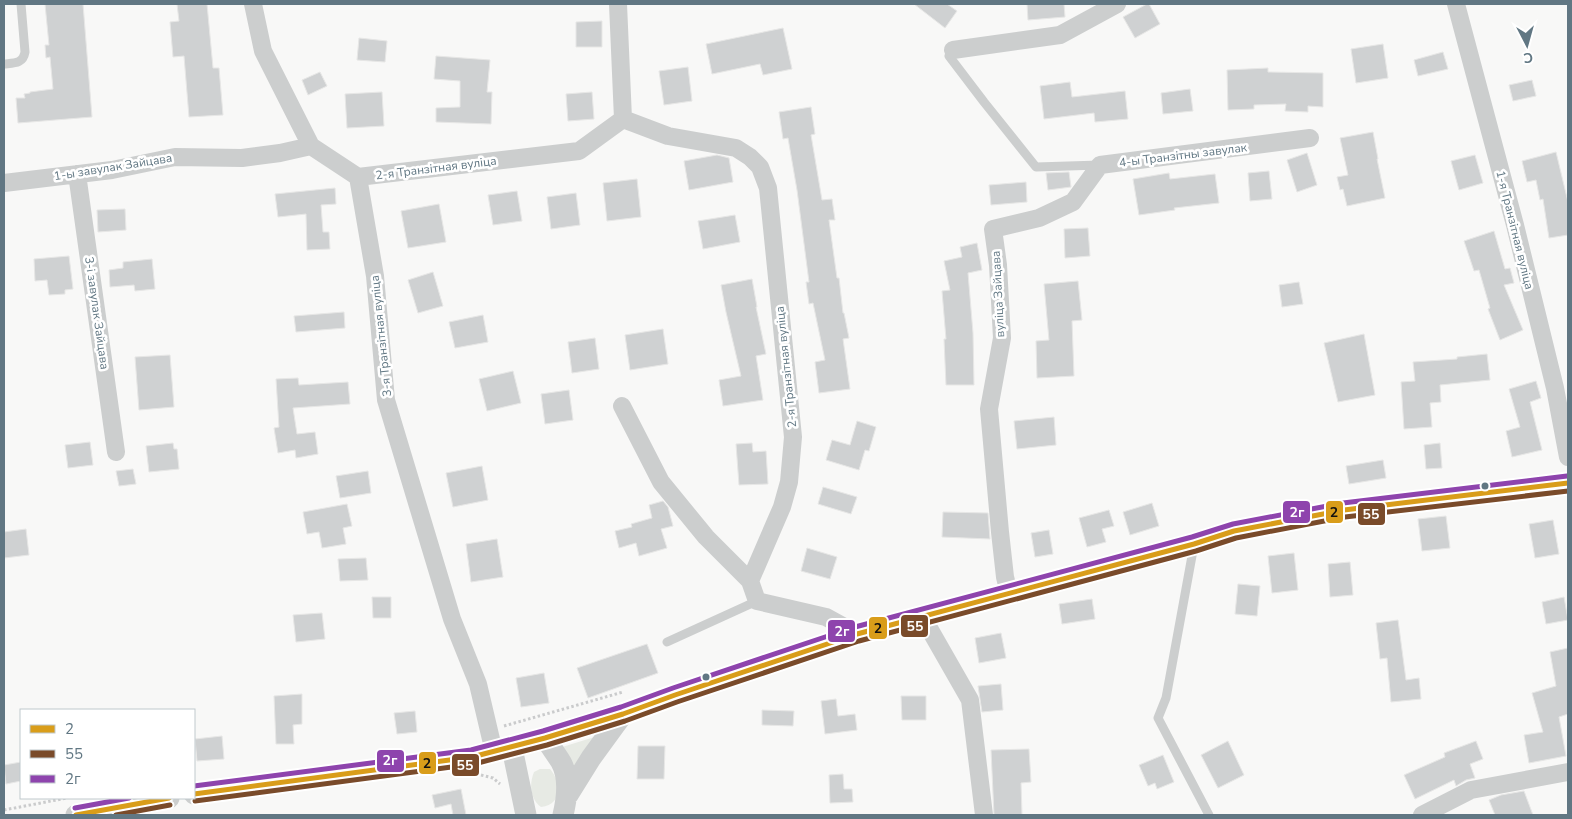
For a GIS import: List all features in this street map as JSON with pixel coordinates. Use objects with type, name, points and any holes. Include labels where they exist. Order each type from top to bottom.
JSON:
[{"type":"street","points":[[253,4],[263,51],[311,146],[358,177]]},
{"type":"street","points":[[618,4],[623,119]]},
{"type":"street","points":[[953,50],[1060,35],[1117,4]]},
{"type":"street","name":"1-я Транзітная вуліца","points":[[1456,5],[1555,388],[1568,457]]},
{"type":"street","name":"2-я Транзітная вуліца","points":[[358,177],[579,151],[623,119],[668,136],[736,148],[750,157],[760,167],[768,188],[793,436],[789,482],[782,507],[750,581]]},
{"type":"street","name":"4-ы Транзітны завулак","points":[[1100,165],[1310,138]]},
{"type":"street","name":"1-ы завулак Зайцава","points":[[4,183],[112,170],[175,157],[242,158],[280,153],[311,146]]},
{"type":"street","name":"вуліца Зайцава","points":[[1009,593],[1005,577],[1000,532],[989,409],[1002,338],[998,265],[993,229],[1038,218],[1073,202],[1100,165]]},
{"type":"street","name":"3-і завулак Зайцава","points":[[77,174],[116,452]]},
{"type":"street","name":"3-я Транзітная вуліца","points":[[358,177],[375,276],[386,400],[452,619],[478,684],[490,731],[503,750]]},
{"type":"street","points":[[622,406],[660,482],[706,537],[750,581],[757,601],[826,617],[857,634]]},
{"type":"street","points":[[195,794],[472,757],[503,750],[623,714],[857,634],[1194,544],[1234,531],[1344,510],[1568,483]]},
{"type":"street","points":[[922,616],[970,700],[984,815]]},
{"type":"street","points":[[566,805],[591,758],[623,714]]},
{"type":"street","points":[[545,738],[562,763],[566,778],[566,805]]},
{"type":"street","points":[[503,750],[526,815]]},
{"type":"street","points":[[1422,815],[1471,790],[1568,772]]},
{"type":"street","points":[[76,815],[164,799]]},
{"type":"lane","points":[[4,64],[18,63],[24,57],[21,4]]},
{"type":"lane","points":[[953,50],[950,56],[984,102],[1036,166],[1100,165]]},
{"type":"lane","points":[[1194,544],[1166,698],[1158,718],[1209,815]]},
{"type":"lane","points":[[667,642],[757,601]]},
{"type":"path","points":[[490,731],[625,692]]},
{"type":"path","points":[[475,773],[494,778],[503,786]]},
{"type":"path","points":[[4,810],[64,799]]},
{"type":"shaded area","points":[[601,735],[575,774],[559,748]]},
{"type":"shaded area","points":[[540,769],[550,769],[557,781],[558,787],[556,798],[553,802],[541,807],[537,804],[531,791],[531,781],[534,772]]},
{"type":"building","points":[[45,4],[83,4],[92,117],[18,123],[16,98],[25,98],[24,94],[30,92],[53,89],[50,57],[46,58],[45,45],[49,45]]},
{"type":"building","points":[[177,4],[207,4],[213,68],[219,68],[223,115],[189,117],[184,56],[173,57],[170,22],[179,21]]},
{"type":"building","points":[[914,4],[947,4],[957,11],[945,28]]},
{"type":"building","points":[[1027,4],[1064,4],[1065,17],[1028,20]]},
{"type":"building","points":[[1149,4],[1160,24],[1135,38],[1123,17]]},
{"type":"building","points":[[602,21],[602,47],[576,47],[576,22]]},
{"type":"building","points":[[783,28],[792,69],[763,75],[760,64],[712,74],[706,44]]},
{"type":"building","points":[[359,38],[387,41],[385,62],[357,60]]},
{"type":"building","points":[[1383,44],[1388,78],[1356,83],[1351,49]]},
{"type":"building","points":[[1443,52],[1448,69],[1418,76],[1414,60]]},
{"type":"building","points":[[436,56],[490,60],[487,92],[492,92],[491,124],[436,122],[436,108],[460,107],[460,81],[434,79]]},
{"type":"building","points":[[688,67],[692,101],[664,105],[659,71]]},
{"type":"building","points":[[1268,68],[1268,72],[1323,73],[1323,107],[1308,106],[1308,112],[1285,111],[1286,104],[1254,105],[1254,109],[1228,110],[1227,70]]},
{"type":"building","points":[[320,72],[327,86],[308,95],[302,80]]},
{"type":"building","points":[[1532,80],[1536,96],[1513,101],[1509,85]]},
{"type":"building","points":[[1070,82],[1072,97],[1125,91],[1128,119],[1095,122],[1094,113],[1044,119],[1040,86]]},
{"type":"building","points":[[1190,89],[1193,111],[1163,114],[1161,93]]},
{"type":"building","points":[[382,92],[384,126],[347,128],[345,94]]},
{"type":"building","points":[[592,92],[594,119],[568,121],[566,94]]},
{"type":"building","points":[[811,107],[815,134],[811,135],[822,200],[832,199],[835,220],[829,220],[837,278],[839,278],[843,313],[849,338],[843,339],[850,389],[819,393],[815,362],[825,360],[813,303],[809,304],[806,282],[809,282],[797,190],[788,138],[783,139],[779,112]]},
{"type":"building","points":[[1373,132],[1385,198],[1347,206],[1343,189],[1340,190],[1337,177],[1348,175],[1340,138]]},
{"type":"building","points":[[1556,152],[1568,202],[1568,235],[1549,238],[1543,199],[1540,200],[1536,180],[1527,182],[1522,161]]},
{"type":"building","points":[[1307,153],[1317,185],[1297,192],[1287,160]]},
{"type":"building","points":[[717,155],[729,158],[733,182],[689,190],[684,161]]},
{"type":"building","points":[[1475,155],[1483,183],[1459,190],[1451,161]]},
{"type":"building","points":[[1269,171],[1272,199],[1250,201],[1248,173]]},
{"type":"building","points":[[1069,172],[1071,187],[1048,190],[1046,173]]},
{"type":"building","points":[[1169,173],[1170,179],[1215,174],[1219,203],[1174,208],[1175,210],[1139,215],[1133,179]]},
{"type":"building","points":[[637,179],[641,217],[607,221],[603,183]]},
{"type":"building","points":[[1026,182],[1027,202],[991,205],[989,185]]},
{"type":"building","points":[[335,188],[336,204],[321,205],[323,232],[329,232],[330,249],[307,250],[306,214],[278,217],[275,194]]},
{"type":"building","points":[[517,191],[522,221],[493,225],[488,195]]},
{"type":"building","points":[[576,193],[580,225],[551,229],[547,197]]},
{"type":"building","points":[[439,204],[446,242],[408,248],[401,211]]},
{"type":"building","points":[[125,209],[126,230],[98,232],[97,210]]},
{"type":"building","points":[[735,215],[740,242],[703,249],[698,221]]},
{"type":"building","points":[[1088,228],[1090,256],[1065,258],[1064,229]]},
{"type":"building","points":[[1494,231],[1505,269],[1510,268],[1514,283],[1504,285],[1523,330],[1500,340],[1488,309],[1490,308],[1479,270],[1474,271],[1464,241]]},
{"type":"building","points":[[977,243],[982,270],[968,273],[973,333],[974,385],[946,385],[944,339],[946,339],[942,291],[950,290],[944,261],[962,257],[960,247]]},
{"type":"building","points":[[69,256],[73,289],[65,290],[65,294],[49,295],[47,280],[35,281],[34,259]]},
{"type":"building","points":[[152,259],[155,289],[135,291],[134,285],[110,287],[109,270],[123,268],[123,262]]},
{"type":"building","points":[[433,272],[443,306],[418,313],[408,280]]},
{"type":"building","points":[[752,279],[766,354],[756,356],[763,400],[723,406],[719,380],[741,376],[721,285]]},
{"type":"building","points":[[1078,281],[1082,320],[1072,321],[1074,376],[1037,378],[1036,341],[1049,340],[1044,284]]},
{"type":"building","points":[[1299,282],[1303,304],[1282,307],[1279,285]]},
{"type":"building","points":[[344,312],[345,328],[296,332],[294,316]]},
{"type":"building","points":[[483,315],[488,342],[455,348],[449,322]]},
{"type":"building","points":[[663,329],[668,364],[630,370],[625,335]]},
{"type":"building","points":[[1364,334],[1375,395],[1338,402],[1324,343]]},
{"type":"building","points":[[595,338],[599,369],[572,373],[568,342]]},
{"type":"building","points":[[1487,354],[1490,380],[1440,385],[1441,402],[1430,403],[1432,427],[1404,429],[1401,382],[1415,381],[1413,362],[1457,359],[1457,357]]},
{"type":"building","points":[[170,355],[174,407],[139,410],[135,357]]},
{"type":"building","points":[[513,371],[521,403],[487,411],[479,379]]},
{"type":"building","points":[[298,378],[299,385],[348,382],[350,404],[293,408],[297,434],[315,432],[318,454],[296,458],[295,450],[278,453],[274,428],[279,427],[276,379]]},
{"type":"building","points":[[1536,381],[1541,398],[1530,402],[1542,450],[1512,457],[1506,431],[1520,427],[1509,389]]},
{"type":"building","points":[[569,390],[573,420],[545,424],[541,394]]},
{"type":"building","points":[[1054,417],[1056,445],[1017,449],[1014,421]]},
{"type":"building","points":[[857,421],[876,427],[869,451],[865,450],[859,470],[826,460],[832,440],[850,445]]},
{"type":"building","points":[[90,442],[93,465],[68,468],[65,445]]},
{"type":"building","points":[[173,443],[174,449],[177,449],[179,469],[149,472],[146,446]]},
{"type":"building","points":[[752,443],[753,452],[766,451],[768,484],[739,485],[736,444]]},
{"type":"building","points":[[1440,443],[1442,468],[1426,469],[1424,445]]},
{"type":"building","points":[[1383,460],[1386,478],[1349,484],[1346,466]]},
{"type":"building","points":[[482,466],[488,500],[453,507],[446,473]]},
{"type":"building","points":[[133,469],[136,484],[119,486],[116,471]]},
{"type":"building","points":[[368,471],[371,493],[340,498],[336,476]]},
{"type":"building","points":[[823,487],[857,497],[851,514],[818,504]]},
{"type":"building","points":[[663,501],[668,507],[673,526],[661,529],[667,548],[639,556],[636,543],[619,548],[615,531],[632,527],[631,524],[652,518],[649,505]]},
{"type":"building","points":[[1152,503],[1159,526],[1130,535],[1123,512]]},
{"type":"building","points":[[347,504],[352,526],[343,528],[346,544],[322,548],[319,532],[307,534],[303,512]]},
{"type":"building","points":[[1109,510],[1114,526],[1102,529],[1106,542],[1087,547],[1079,518]]},
{"type":"building","points":[[943,512],[988,513],[990,539],[942,537]]},
{"type":"building","points":[[1446,516],[1450,548],[1422,551],[1418,519]]},
{"type":"building","points":[[1553,520],[1559,554],[1535,558],[1529,524]]},
{"type":"building","points":[[26,529],[29,555],[4,558],[4,532]]},
{"type":"building","points":[[1049,530],[1053,554],[1035,557],[1031,533]]},
{"type":"building","points":[[497,539],[503,577],[471,582],[466,544]]},
{"type":"building","points":[[807,548],[837,557],[830,579],[801,571]]},
{"type":"building","points":[[1294,553],[1298,590],[1272,593],[1268,556]]},
{"type":"building","points":[[366,558],[368,580],[340,581],[338,559]]},
{"type":"building","points":[[1350,562],[1353,595],[1330,597],[1328,564]]},
{"type":"building","points":[[1238,584],[1260,586],[1257,616],[1235,614]]},
{"type":"building","points":[[372,597],[391,597],[391,618],[373,618]]},
{"type":"building","points":[[1564,597],[1568,620],[1546,624],[1542,602]]},
{"type":"building","points":[[1092,599],[1095,619],[1062,624],[1059,604]]},
{"type":"building","points":[[322,613],[325,639],[296,642],[293,615]]},
{"type":"building","points":[[1398,620],[1406,680],[1419,678],[1421,699],[1391,702],[1387,658],[1380,659],[1376,623]]},
{"type":"building","points":[[1001,633],[1006,658],[979,663],[975,638]]},
{"type":"building","points":[[647,644],[658,673],[588,698],[577,668]]},
{"type":"building","points":[[1568,648],[1568,714],[1559,717],[1566,756],[1529,763],[1524,735],[1543,732],[1532,693],[1556,686],[1550,652]]},
{"type":"building","points":[[544,673],[549,703],[521,707],[516,678]]},
{"type":"building","points":[[1001,684],[1003,710],[982,712],[978,686]]},
{"type":"building","points":[[302,694],[302,724],[293,725],[294,744],[276,744],[274,696]]},
{"type":"building","points":[[901,696],[926,696],[926,720],[902,720]]},
{"type":"building","points":[[836,699],[838,716],[855,714],[857,730],[825,734],[821,701]]},
{"type":"building","points":[[762,710],[794,711],[793,726],[762,725]]},
{"type":"building","points":[[415,711],[417,732],[397,734],[394,713]]},
{"type":"building","points":[[222,736],[224,759],[197,761],[195,739]]},
{"type":"building","points":[[1228,741],[1244,775],[1218,788],[1201,755]]},
{"type":"building","points":[[1476,741],[1483,759],[1470,764],[1475,778],[1466,780],[1456,786],[1454,780],[1415,799],[1404,775],[1445,757],[1444,753]]},
{"type":"building","points":[[638,746],[665,746],[664,779],[637,779]]},
{"type":"building","points":[[1029,749],[1031,782],[1021,783],[1022,815],[994,815],[991,750]]},
{"type":"building","points":[[1163,755],[1174,782],[1157,789],[1155,783],[1148,786],[1139,765]]},
{"type":"building","points":[[20,762],[20,781],[6,784],[4,765]]},
{"type":"building","points":[[843,774],[844,789],[852,789],[853,802],[830,803],[829,775]]},
{"type":"building","points":[[461,789],[466,815],[453,815],[451,804],[435,808],[432,795]]},
{"type":"building","points":[[1524,791],[1533,815],[1495,815],[1489,800],[1501,795]]},
{"type":"transit line","name":"2г","points":[[195,786],[471,750],[543,731],[621,707],[855,627],[1192,537],[1233,524],[1343,503],[1567,476]]},
{"type":"transit line","name":"2","points":[[195,794],[472,757],[545,738],[623,714],[857,634],[1194,544],[1234,531],[1344,510],[1568,483]]},
{"type":"transit line","name":"55","points":[[195,801],[474,764],[547,745],[625,721],[859,641],[1196,551],[1236,538],[1345,517],[1568,491]]},
{"type":"transit line","name":"2г","points":[[75,808],[124,799]]},
{"type":"transit line","name":"2","points":[[76,815],[164,799]]},
{"type":"transit line","name":"55","points":[[116,815],[170,805]]}]
